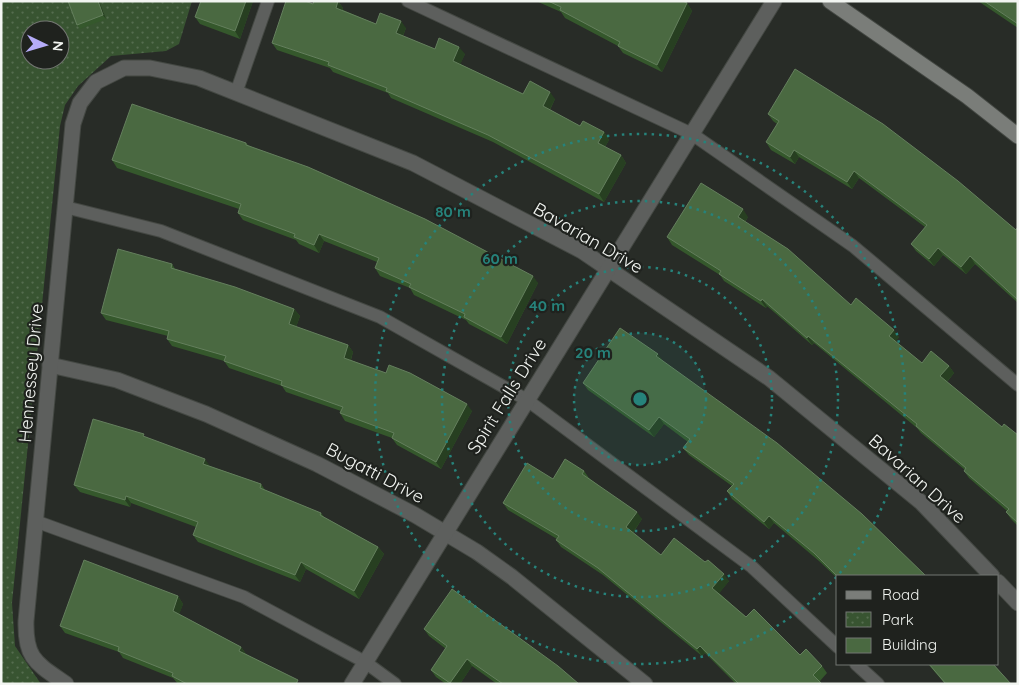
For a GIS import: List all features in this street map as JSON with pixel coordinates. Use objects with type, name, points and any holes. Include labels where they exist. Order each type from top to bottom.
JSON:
[{"type":"street","name":"Spirit Falls Drive","points":[[352,684],[774,1]]},
{"type":"street","points":[[830,1],[967,96],[1018,136]]},
{"type":"street","name":"Bavarian Drive","points":[[96,82],[124,68],[150,68],[199,78],[413,163],[582,251],[769,378],[922,504],[991,575]]},
{"type":"street","name":"Hennessey Drive","points":[[66,684],[31,656],[26,640],[35,521],[73,124],[80,103],[96,82]]},
{"type":"street","name":"Bugatti Drive","points":[[50,365],[117,380],[206,414],[317,464],[445,533],[512,577],[646,684]]},
{"type":"street","points":[[999,583],[1018,603]]},
{"type":"lane","points":[[236,93],[268,1]]},
{"type":"lane","points":[[408,1],[692,134],[853,246],[1018,385]]},
{"type":"lane","points":[[65,206],[161,231],[380,317],[527,400],[752,567],[836,645]]},
{"type":"lane","points":[[35,521],[244,597],[365,662],[395,684]]},
{"type":"lane","points":[[857,665],[878,684]]},
{"type":"green space","points":[[1,1],[192,1],[179,44],[166,51],[111,56],[78,86],[65,105],[60,126],[12,603],[15,646],[41,684],[1,684]]},
{"type":"building","points":[[68,1],[98,1],[103,15],[77,25]]},
{"type":"building","points":[[201,1],[246,1],[235,31],[195,17]]},
{"type":"building","points":[[286,1],[305,1],[313,4],[314,1],[338,1],[336,8],[376,24],[380,13],[401,21],[396,33],[435,49],[439,38],[459,47],[453,61],[523,94],[530,81],[550,92],[543,106],[580,126],[583,121],[604,132],[598,143],[621,155],[599,194],[488,135],[386,91],[387,88],[328,65],[329,62],[272,43]]},
{"type":"building","points":[[548,1],[683,1],[687,3],[657,65],[618,46],[620,42],[560,10],[561,7]]},
{"type":"building","points":[[984,1],[1018,1],[1018,24]]},
{"type":"building","points":[[795,69],[883,124],[958,181],[1016,230],[1018,228],[1018,300],[970,256],[961,267],[938,248],[929,259],[911,244],[927,225],[854,171],[847,182],[794,150],[790,157],[766,142],[779,121],[768,114]]},
{"type":"building","points":[[132,104],[246,143],[246,145],[308,167],[425,219],[533,276],[501,337],[464,317],[465,314],[409,287],[411,284],[375,268],[379,258],[319,234],[314,245],[294,237],[295,234],[238,213],[241,204],[112,160]]},
{"type":"building","points":[[701,183],[743,209],[738,217],[788,249],[851,305],[856,298],[894,330],[889,336],[922,363],[931,351],[949,366],[940,376],[1002,427],[1004,424],[1018,435],[1018,523],[1006,512],[1009,509],[964,471],[966,468],[916,426],[917,424],[808,336],[807,338],[762,299],[761,301],[719,274],[721,271],[667,237]]},
{"type":"building","points":[[118,249],[172,264],[171,268],[235,287],[294,309],[289,324],[348,345],[344,358],[386,373],[389,365],[410,373],[467,404],[436,462],[392,438],[394,433],[340,413],[343,407],[281,385],[282,381],[224,361],[226,356],[167,339],[169,331],[101,313]]},
{"type":"building","points":[[620,328],[777,443],[862,514],[925,575],[836,575],[814,553],[769,516],[764,522],[727,491],[734,484],[683,448],[690,439],[659,417],[649,430],[583,383]]},
{"type":"building","points":[[93,419],[144,434],[143,436],[205,459],[203,464],[261,484],[260,488],[321,513],[320,515],[378,547],[354,591],[301,562],[295,575],[193,535],[198,522],[126,496],[125,500],[74,485]]},
{"type":"building","points":[[565,459],[584,471],[582,474],[637,512],[626,527],[661,555],[674,538],[705,562],[708,560],[724,574],[712,588],[746,617],[754,609],[800,655],[806,649],[822,666],[813,675],[822,684],[739,684],[700,646],[697,649],[598,568],[556,540],[559,536],[503,503],[527,463],[553,479]]},
{"type":"building","points":[[84,560],[178,596],[173,611],[241,647],[239,651],[298,680],[296,684],[187,684],[172,676],[173,673],[118,651],[119,647],[60,626]]},
{"type":"building","points":[[452,589],[558,666],[579,684],[503,684],[467,659],[450,683],[431,670],[447,646],[424,629]]},
{"type":"building","points":[[930,665],[994,665],[1011,684],[946,684]]}]
